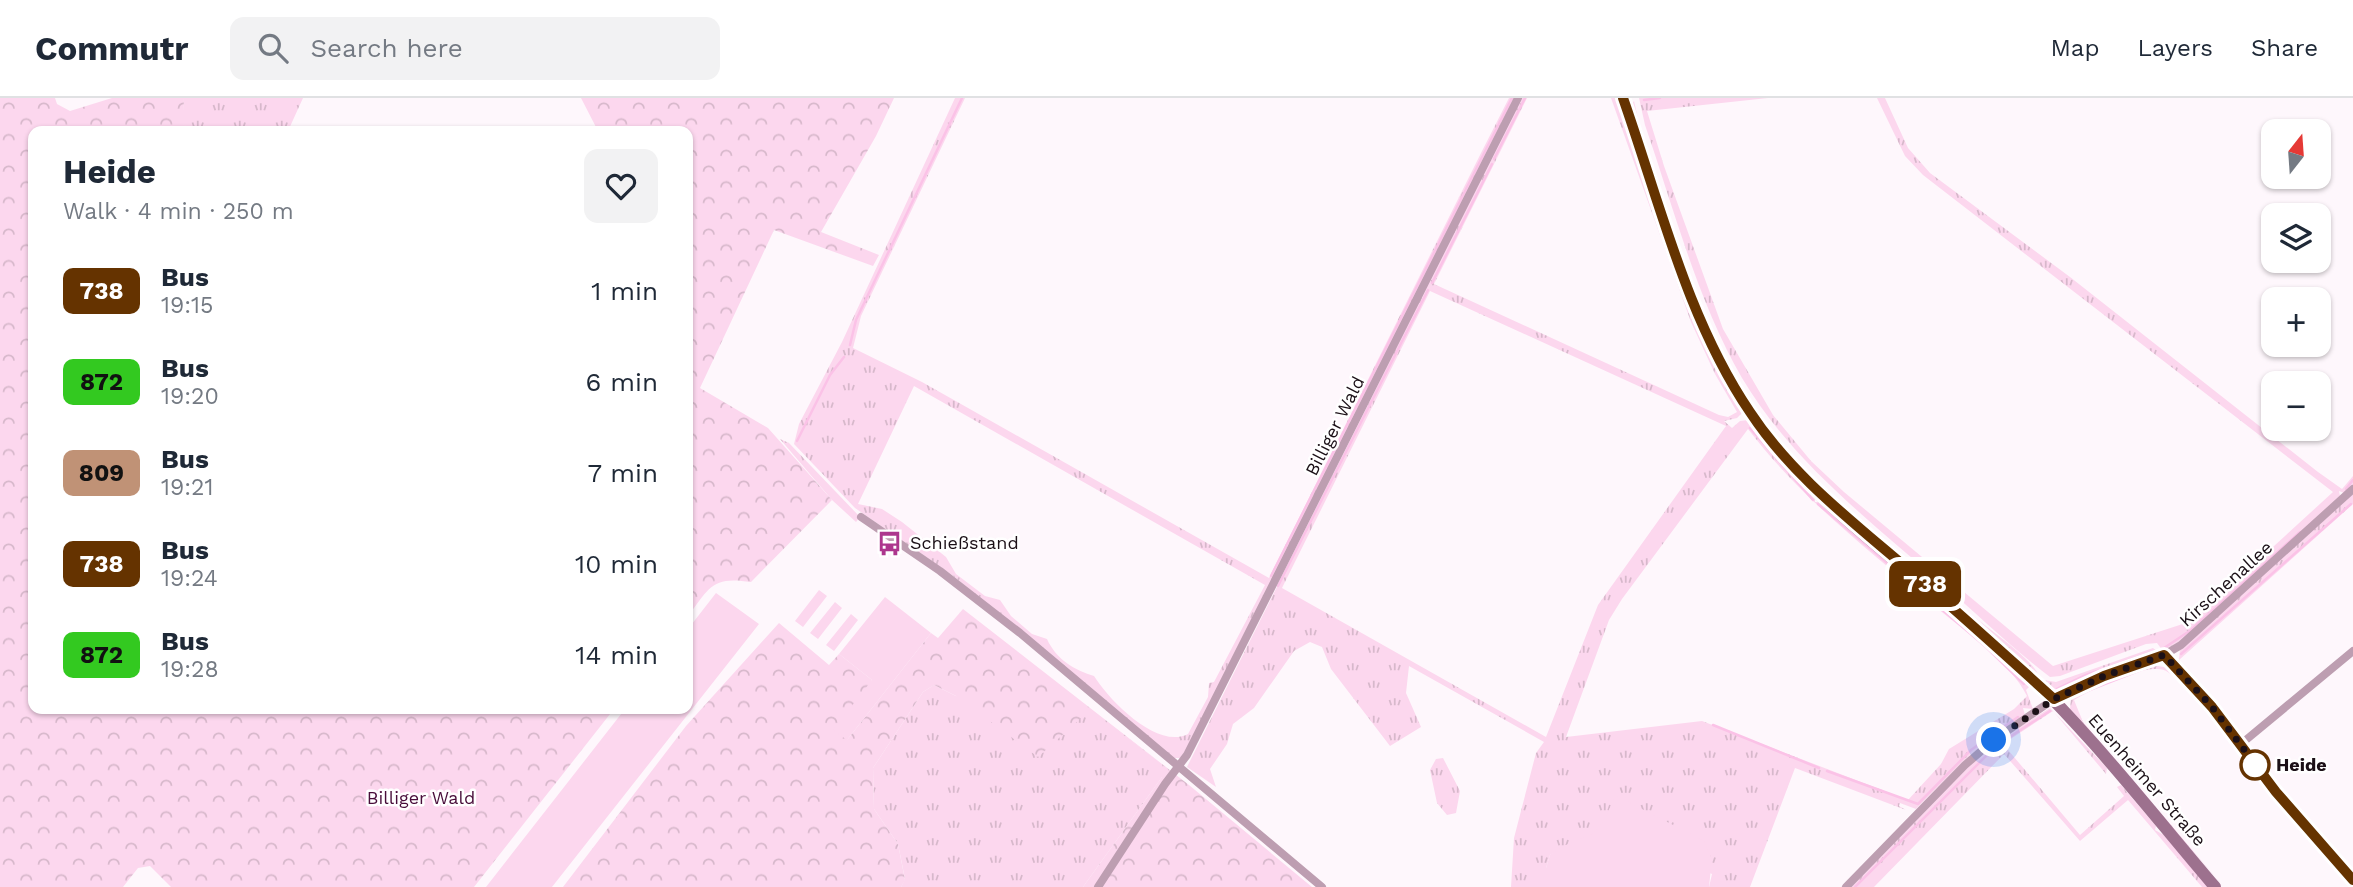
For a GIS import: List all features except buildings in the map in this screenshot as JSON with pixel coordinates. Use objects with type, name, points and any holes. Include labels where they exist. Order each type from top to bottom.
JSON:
[{"type":"main road","name":"Euenheimer Straße","points":[[1623,98],[1699,315],[1728,376],[1750,412],[1783,456],[1819,492],[1983,633],[2054,699],[2215,887]]},
{"type":"street","name":"Billiger Wald","points":[[1098,887],[1187,755],[1518,98]]},
{"type":"street","name":"Kirschenallee","points":[[1846,887],[1980,751],[2054,699],[2104,676],[2164,655],[2187,640],[2353,489]]},
{"type":"street","points":[[861,517],[940,571],[1020,633],[1322,887]]},
{"type":"street","points":[[2241,744],[2353,651]]},
{"type":"street","points":[[2164,655],[2241,744],[2302,824],[2353,880]]},
{"type":"green space","name":"Billiger Wald","points":[[0,98],[55,98],[57,104],[70,111],[112,98],[184,98],[183,124],[186,126],[28,126],[28,714],[610,714],[474,887],[171,887],[150,866],[138,868],[123,887],[0,887]]},
{"type":"green space","points":[[184,98],[303,98],[290,126],[182,124]]},
{"type":"green space","points":[[581,98],[894,98],[876,136],[821,232],[879,255],[873,266],[774,230],[700,388],[768,428],[832,500],[751,582],[720,582],[707,591],[693,610],[693,126],[595,126]]},
{"type":"green space","points":[[955,98],[965,98],[861,316],[853,348],[922,382],[1269,578],[1509,98],[1514,98],[1189,746],[1180,758],[1174,758],[952,575],[855,508],[794,444],[799,424],[842,342]],"holes":[[[914,386],[1265,585],[1214,682],[1209,683],[1208,697],[1188,734],[1176,737],[1162,735],[1135,720],[1122,709],[1094,676],[1066,663],[1047,639],[1032,634],[1011,616],[1000,600],[985,596],[956,574],[946,557],[902,522],[882,509],[858,504]]]},
{"type":"green space","points":[[1521,98],[1527,98],[1434,284],[1719,415],[1728,417],[1737,412],[1715,374],[1691,322],[1611,98],[1617,98],[1685,294],[1743,412],[1737,418],[1724,421],[1732,428],[1740,421],[1748,420],[1815,498],[1815,502],[1789,477],[1748,429],[1609,620],[1566,737],[1702,721],[1908,800],[1941,764],[1949,749],[2014,709],[2027,696],[2009,671],[1984,646],[1858,542],[1815,502],[1822,502],[2003,659],[2030,686],[2026,690],[2033,709],[2023,708],[2025,715],[1970,755],[1916,809],[1900,803],[1899,806],[1906,810],[1795,768],[1750,887],[1709,887],[1712,874],[1603,826],[1593,836],[1550,855],[1546,868],[1546,887],[1511,887],[1514,838],[1536,753],[1544,742],[1409,666],[1406,693],[1421,727],[1390,746],[1331,669],[1322,647],[1310,642],[1294,651],[1254,708],[1233,724],[1227,744],[1210,769],[1216,787],[1187,767]],"holes":[[[1430,291],[1726,426],[1598,605],[1546,737],[1282,588]]]},
{"type":"green space","points":[[1639,98],[1768,98],[1647,111],[1723,329],[1773,415],[1811,461],[1844,492],[2053,666],[2192,621],[2333,492],[2267,441],[2279,441],[2342,489],[2353,476],[2353,485],[2344,493],[2339,491],[2340,496],[2184,639],[2163,651],[2157,643],[2146,644],[2060,676],[2050,677],[1833,488],[1784,437],[1762,408],[1726,348],[1699,286],[1645,125]]},
{"type":"green space","points":[[1877,98],[1885,98],[1908,148],[1930,173],[2070,277],[2261,427],[2261,436],[1923,175],[1905,156]]},
{"type":"green space","points":[[1634,101],[1640,127],[1697,293],[1734,373],[1753,403],[1725,359],[1703,313],[1631,105]]},
{"type":"green space","points":[[780,439],[789,443],[860,517],[856,522],[832,500]]},
{"type":"green space","points":[[1787,449],[1877,536],[2021,654],[2039,676],[1866,527],[1833,497],[1803,466]]},
{"type":"green space","points":[[2353,494],[2353,504],[2179,660],[2180,650]]},
{"type":"green space","points":[[819,590],[827,596],[803,627],[795,621]]},
{"type":"green space","points":[[716,593],[759,624],[693,708],[693,623]]},
{"type":"green space","points":[[885,597],[931,633],[847,740],[833,730],[872,680],[839,654]]},
{"type":"green space","points":[[835,602],[842,608],[818,639],[810,633]]},
{"type":"green space","points":[[963,609],[1189,785],[1312,887],[1083,887],[1162,777],[1162,764],[1090,710],[1038,757],[956,696],[934,685],[923,692],[873,768],[874,809],[898,844],[905,880],[901,887],[563,887],[686,726],[779,623],[829,665],[839,654],[872,680],[847,740],[931,633],[938,638]]},
{"type":"green space","points":[[851,614],[858,620],[834,651],[826,645]]},
{"type":"green space","points":[[2153,648],[2159,653],[2057,694],[2044,680],[2056,682]]},
{"type":"green space","points":[[2147,664],[2169,668],[2177,679],[2163,670],[2149,669],[2115,680],[2074,700],[2083,722],[2224,887],[2070,710],[2071,697],[2079,690]]},
{"type":"green space","points":[[934,685],[956,696],[1090,709],[1162,764],[1162,777],[1083,887],[901,887],[905,879],[898,844],[874,809],[873,768],[923,692]]},
{"type":"green space","points":[[2050,708],[2053,711],[2003,744],[2080,835],[2124,796],[2117,787],[2121,785],[2156,826],[2155,830],[2164,835],[2209,887],[2202,887],[2128,800],[2080,841],[2004,754],[1874,887],[1851,887],[1972,762],[2013,731]]},
{"type":"green space","points":[[2054,712],[2107,768],[2106,774]]},
{"type":"green space","points":[[621,714],[688,714],[552,887],[486,887]]},
{"type":"green space","points":[[1443,758],[1460,791],[1456,813],[1447,815],[1437,803],[1430,770],[1436,759]]},
{"type":"green space","points":[[1615,795],[1704,841],[1712,859],[1709,887],[1546,887],[1546,868],[1550,855],[1595,831],[1608,813]]},
{"type":"waterway","points":[[850,345],[856,320],[962,98]]},
{"type":"waterway","points":[[1271,576],[1512,98]]},
{"type":"waterway","points":[[1494,159],[1525,98]]},
{"type":"waterway","points":[[1644,100],[1660,98]]},
{"type":"waterway","points":[[1432,283],[1492,164]]},
{"type":"waterway","points":[[1278,586],[1428,290]]},
{"type":"waterway","points":[[797,441],[830,375],[844,357]]},
{"type":"waterway","points":[[1750,428],[1813,500]]},
{"type":"waterway","points":[[2346,489],[2353,480]]},
{"type":"waterway","points":[[1818,504],[1985,646],[2024,684]]},
{"type":"waterway","points":[[2181,654],[2351,504]]},
{"type":"waterway","points":[[2164,648],[2191,630],[2300,532]]},
{"type":"waterway","points":[[2057,689],[2086,675],[2155,651]]},
{"type":"waterway","points":[[2074,696],[2151,666]]},
{"type":"waterway","points":[[2002,742],[2050,711]]},
{"type":"waterway","points":[[1827,771],[1918,804],[1971,750],[2018,717]]},
{"type":"waterway","points":[[1713,725],[1819,768]]},
{"type":"waterway","points":[[1855,887],[1995,747]]},
{"type":"bus line","name":"738","points":[[1623,98],[1707,335],[1750,412],[1783,456],[1845,516],[1983,633],[2054,699],[2104,676],[2164,655],[2212,707],[2276,792],[2353,880]]},
{"type":"place","name":"Schießstand","points":[[890,543]]},
{"type":"place","name":"Heide","points":[[2255,765]]},
{"type":"route","points":[[1994,740],[2054,699],[2104,676],[2164,655],[2212,707],[2258,768],[2255,765]]}]
